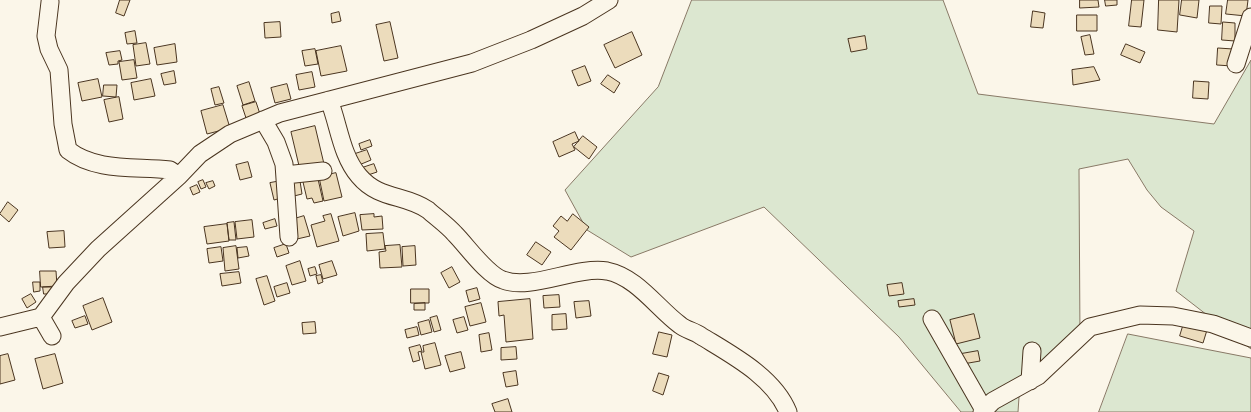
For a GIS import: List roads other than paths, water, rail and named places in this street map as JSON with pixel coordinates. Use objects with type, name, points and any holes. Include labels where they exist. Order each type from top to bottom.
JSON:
[{"type":"street","points":[[0,327],[41,317],[66,283],[98,249],[179,176],[200,154],[218,142],[263,120],[329,100],[472,63],[530,40],[583,16],[609,0]]},
{"type":"street","points":[[50,2],[46,36],[49,50],[57,62],[59,70],[63,124],[68,150],[77,157],[103,165],[170,170],[179,176]]},
{"type":"street","points":[[1236,64],[1251,17]]},
{"type":"street","points":[[329,100],[349,162],[359,176],[371,187],[386,195],[406,200],[426,209],[456,234],[486,267],[502,280],[522,283],[592,271],[607,271],[621,276],[636,286],[681,326],[700,334],[769,383],[783,399],[788,412]]},
{"type":"street","points":[[263,120],[276,142],[284,164],[286,175],[289,237]]},
{"type":"street","points":[[286,175],[323,171]]},
{"type":"street","points":[[932,319],[983,411],[993,401],[1030,381],[1090,327],[1140,315],[1173,316],[1213,324],[1251,338]]},
{"type":"street","points":[[41,317],[52,336]]},
{"type":"street","points":[[1030,381],[1032,351]]}]
